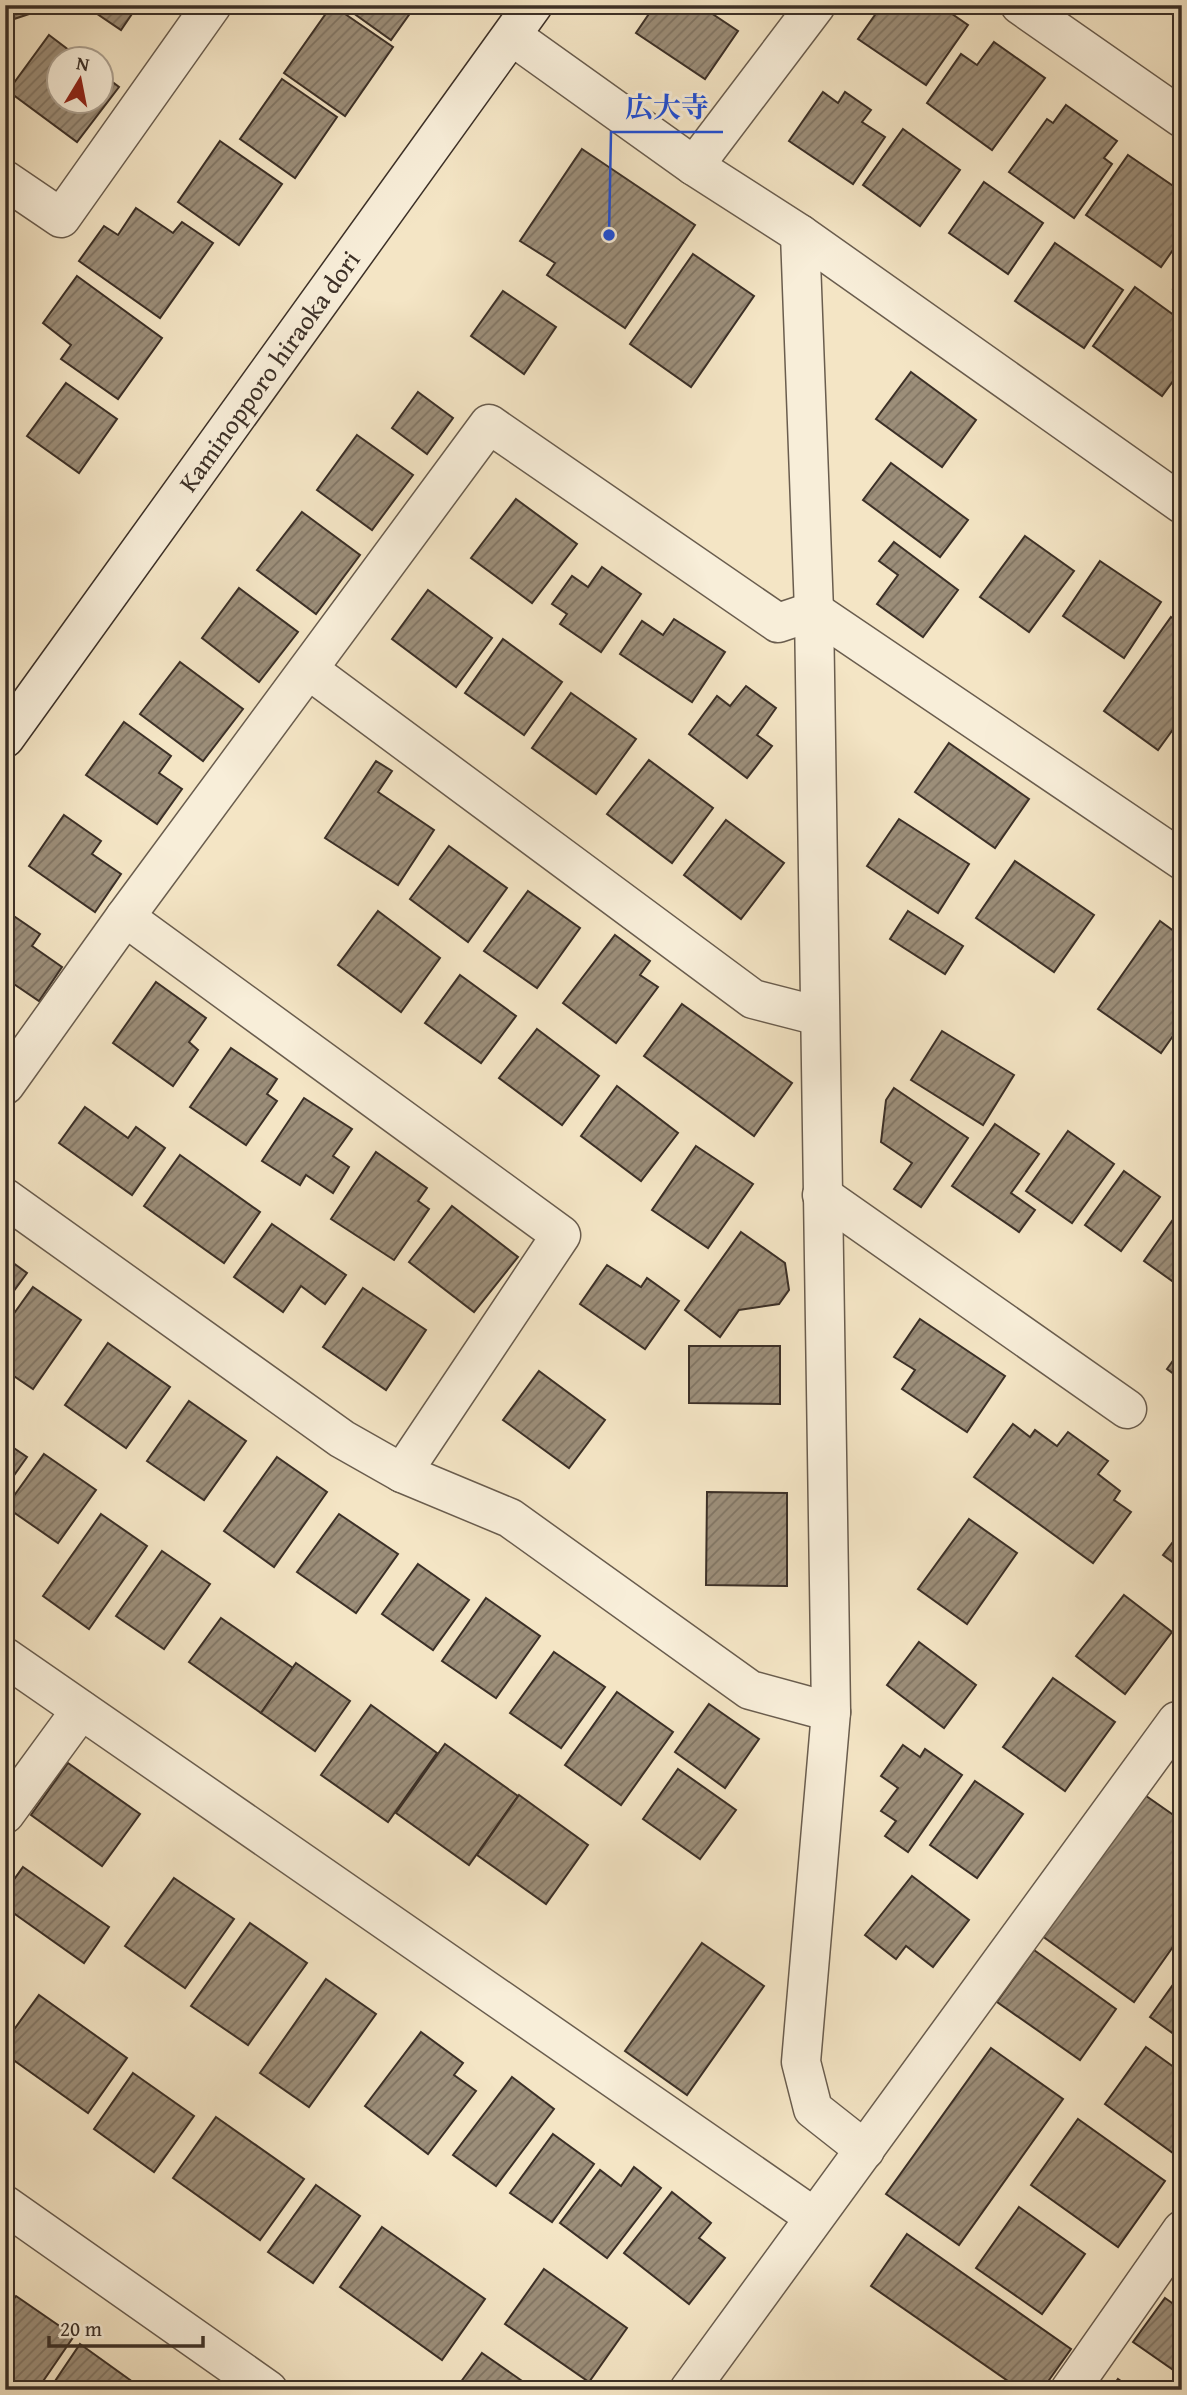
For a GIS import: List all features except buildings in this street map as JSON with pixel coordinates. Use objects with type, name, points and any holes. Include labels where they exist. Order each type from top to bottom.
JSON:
[{"type":"street","points":[[5,180],[61,218],[212,5]]},
{"type":"street","points":[[694,166],[816,5]]},
{"type":"street","points":[[1020,5],[1182,118]]},
{"type":"street","points":[[522,21],[694,166],[800,234],[1182,504]]},
{"type":"street","name":"Kaminopporo hiraoka dori","points":[[5,738],[522,21]]},
{"type":"street","points":[[800,234],[814,611],[831,1712],[801,2062],[813,2109],[865,2150]]},
{"type":"street","points":[[5,1085],[125,917],[489,424],[778,623],[814,611]]},
{"type":"street","points":[[814,611],[1182,860]]},
{"type":"street","points":[[309,670],[753,999],[819,1016]]},
{"type":"street","points":[[125,917],[561,1236],[402,1473]]},
{"type":"street","points":[[822,1195],[1127,1409]]},
{"type":"street","points":[[5,1198],[342,1438],[402,1473],[510,1518],[750,1690],[831,1712]]},
{"type":"street","points":[[5,1657],[814,2217]]},
{"type":"street","points":[[5,1815],[81,1710]]},
{"type":"street","points":[[689,2390],[1180,1720]]},
{"type":"street","points":[[5,2205],[268,2390]]},
{"type":"street","points":[[1070,2390],[1182,2230]]},
{"type":"place","name":"広大寺","points":[[609,235]]}]
